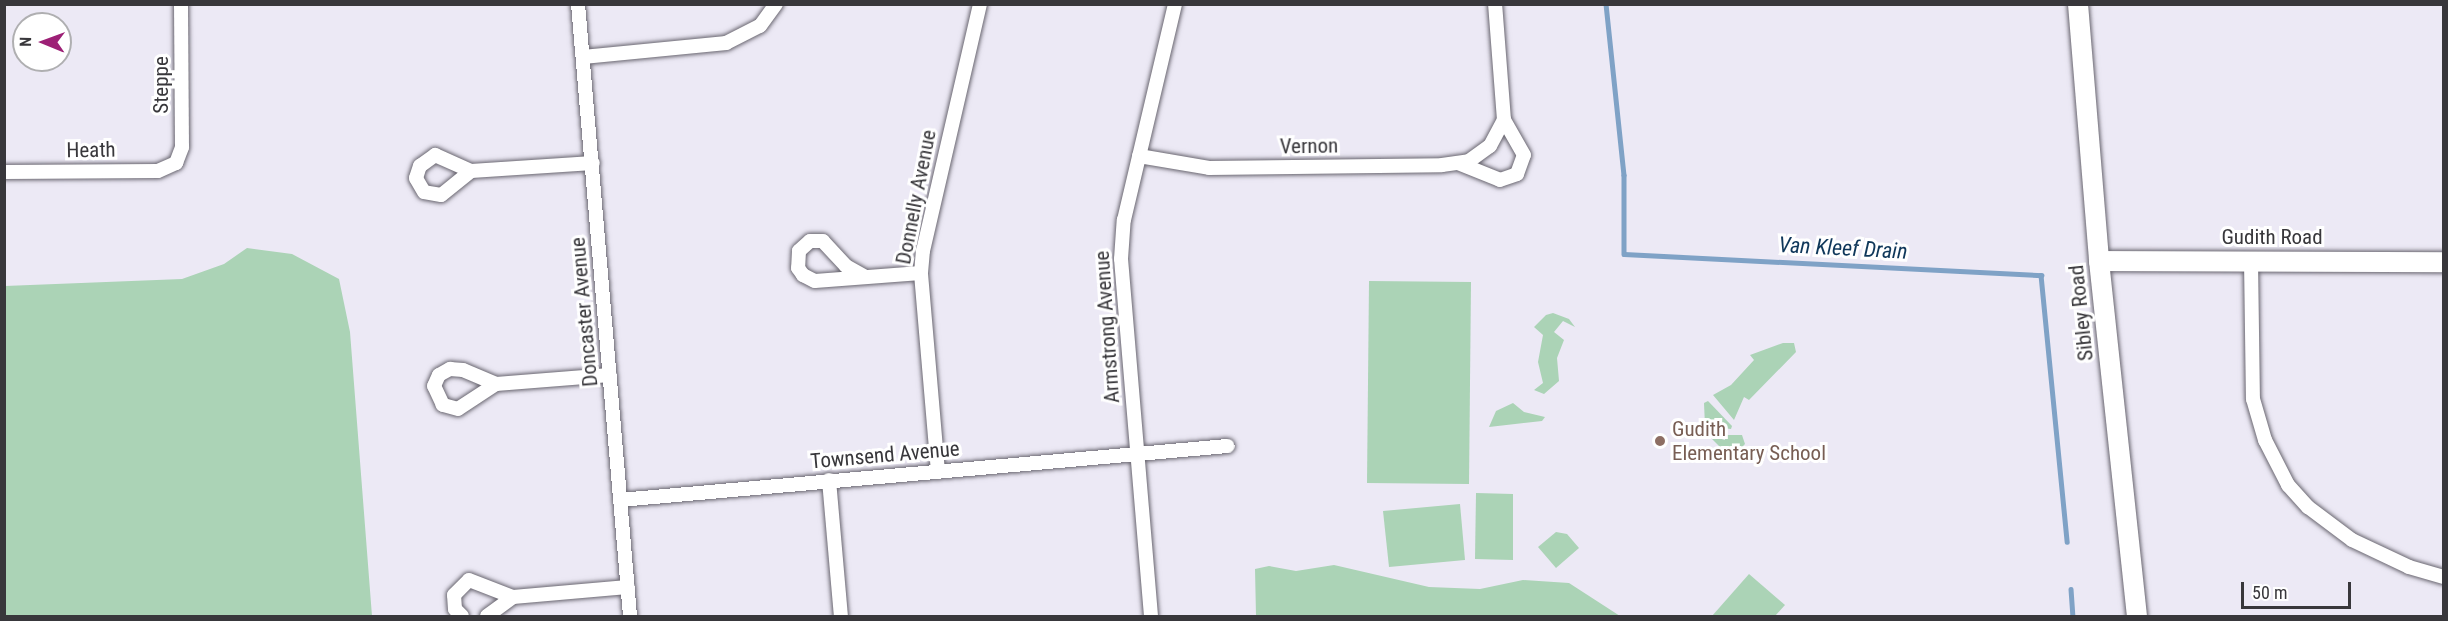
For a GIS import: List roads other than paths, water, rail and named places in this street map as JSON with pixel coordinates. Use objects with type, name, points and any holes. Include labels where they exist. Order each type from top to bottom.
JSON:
[{"type":"main road","name":"Sibley Road","points":[[2078,4],[2099,261],[2137,616]]},
{"type":"main road","name":"Gudith Road","points":[[2099,261],[2444,262]]},
{"type":"street","name":"Steppe","points":[[176,163],[182,147],[181,4]]},
{"type":"street","name":"Doncaster Avenue","points":[[578,4],[630,616]]},
{"type":"street","points":[[583,57],[726,43],[760,26],[776,4]]},
{"type":"street","name":"Donnelly Avenue","points":[[938,472],[921,273],[926,233],[980,4]]},
{"type":"street","name":"Armstrong Avenue","points":[[1151,616],[1121,259],[1124,220],[1175,4]]},
{"type":"street","points":[[1458,163],[1500,180],[1518,174],[1524,155],[1504,120],[1495,4]]},
{"type":"street","name":"Vernon","points":[[1139,156],[1209,168],[1458,163],[1479,156],[1497,138],[1504,120]]},
{"type":"street","name":"Heath","points":[[4,172],[158,171],[176,163]]},
{"type":"street","points":[[471,171],[592,163]]},
{"type":"street","points":[[864,276],[846,266],[823,241],[810,241],[799,251],[798,268],[808,279],[921,273]]},
{"type":"street","points":[[2251,260],[2253,399],[2265,440],[2289,485],[2308,507],[2352,540],[2409,567],[2444,577]]},
{"type":"street","points":[[496,384],[610,375]]},
{"type":"street","name":"Townsend Avenue","points":[[620,500],[829,480],[1138,456],[1228,446]]},
{"type":"street","points":[[829,480],[841,616]]},
{"type":"street","points":[[462,616],[455,609],[454,595],[469,580],[477,580],[513,597],[628,587]]},
{"type":"street","points":[[487,616],[513,597]]},
{"type":"waterway","name":"Van Kleef Drain","points":[[1606,4],[1624,175],[1624,254],[2041,275],[2067,542]]},
{"type":"waterway","name":"Van Kleef Drain","points":[[2071,589],[2073,616]]},
{"type":"place","name":"Gudith Elementary School","points":[[1660,441]]}]
